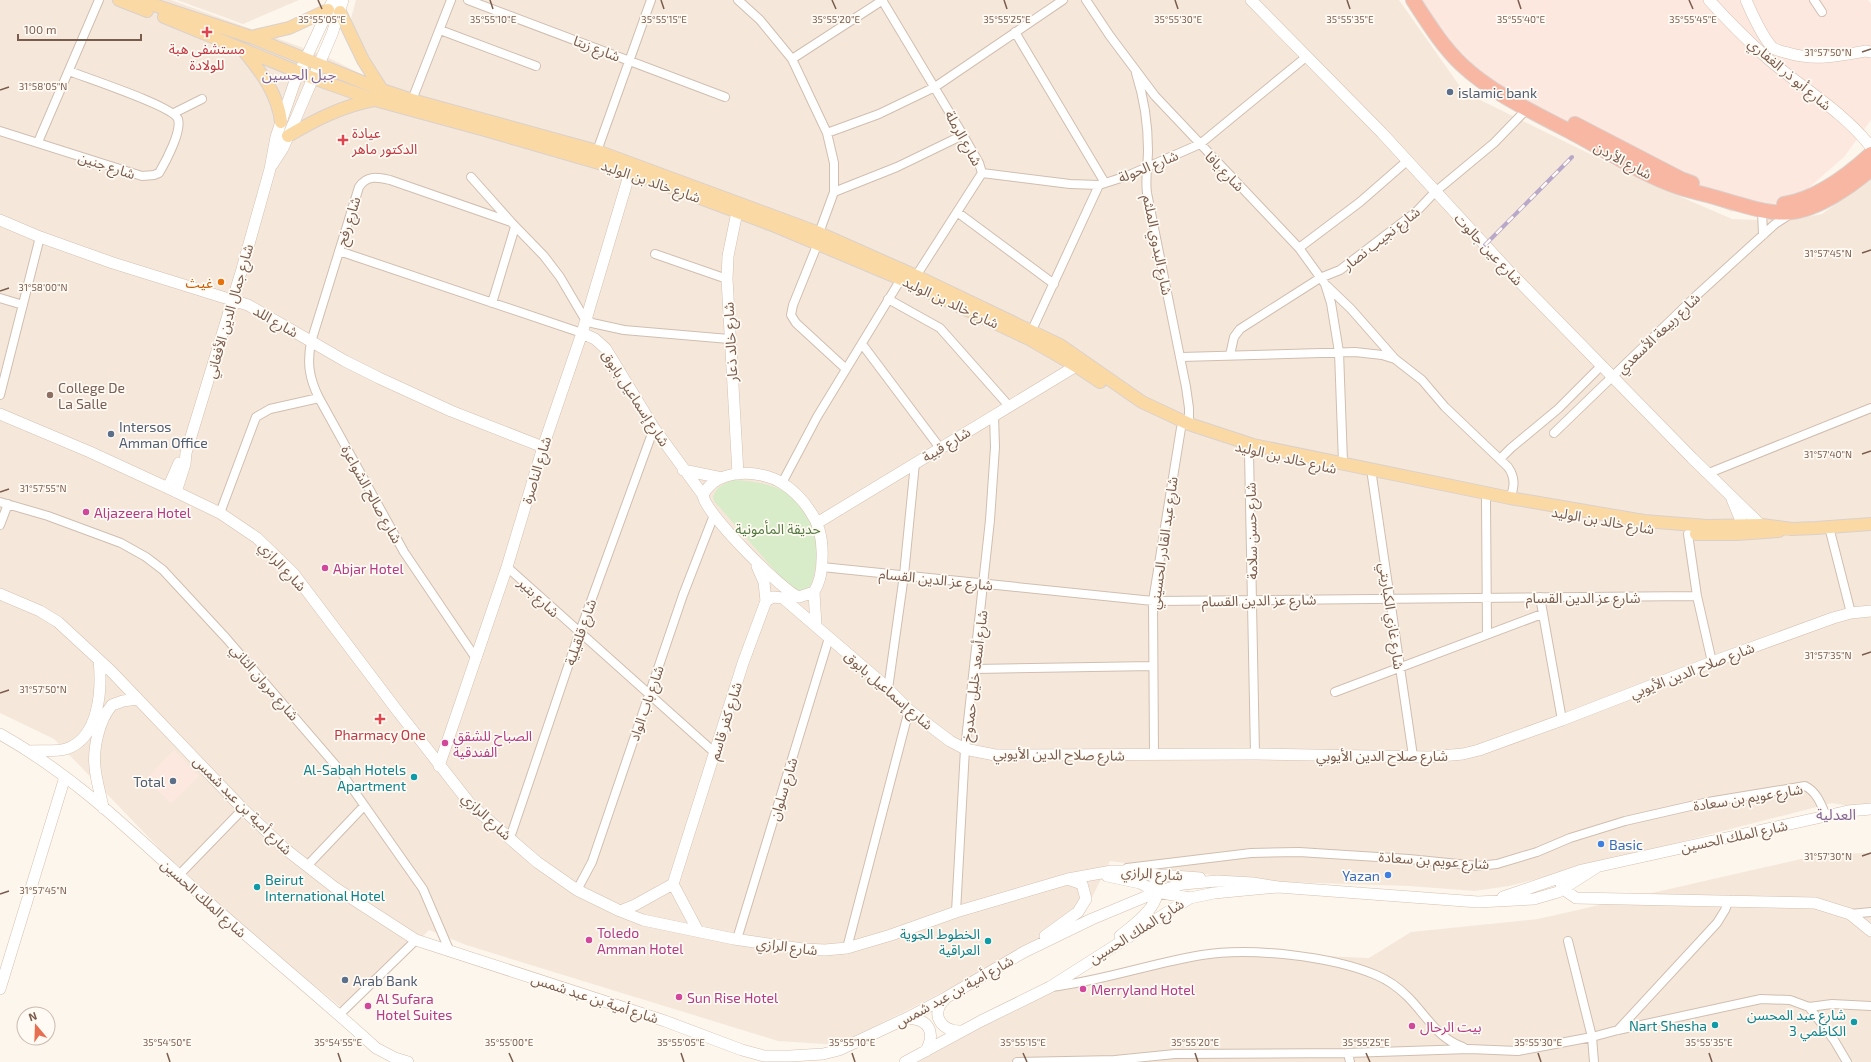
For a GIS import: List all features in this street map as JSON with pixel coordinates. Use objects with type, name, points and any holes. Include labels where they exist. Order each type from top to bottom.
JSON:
[{"type":"highway","name":"شارع الأردن","points":[[1413,0],[1431,29],[1462,65],[1493,90],[1528,108],[1572,127]]},
{"type":"highway","name":"شارع الأردن","points":[[1423,0],[1443,31],[1466,58],[1484,75],[1677,187],[1762,211],[1793,212],[1817,205],[1827,200],[1861,178],[1871,169]]},
{"type":"highway","name":"شارع الأردن","points":[[1592,138],[1690,182],[1752,199],[1777,203],[1795,202],[1819,192],[1844,176],[1871,154]]},
{"type":"main road","name":"شارع خالد بن الوليد","points":[[119,0],[313,78],[378,95],[485,130],[630,172],[737,212],[818,238],[1029,339],[1076,366],[1140,410],[1185,426],[1249,452],[1486,500],[1633,526],[1688,534],[1745,529]]},
{"type":"main road","name":"شارع خالد بن الوليد","points":[[139,0],[251,38],[319,64],[378,95],[412,100],[597,151],[916,276],[1032,330],[1060,345],[1142,402],[1185,426],[1253,445],[1343,462],[1510,498],[1644,521],[1745,529],[1792,529],[1871,524]]},
{"type":"main road","points":[[251,38],[299,25],[334,7],[363,60],[378,95],[330,113],[288,136]]},
{"type":"main road","points":[[243,50],[267,82],[280,111],[281,122]]},
{"type":"street","points":[[38,142],[99,0]]},
{"type":"street","points":[[334,7],[343,0]]},
{"type":"street","points":[[412,100],[452,0]]},
{"type":"street","name":"شارع زيتا","points":[[468,0],[725,97]]},
{"type":"street","points":[[597,151],[651,0]]},
{"type":"street","points":[[738,0],[760,20],[792,59],[827,133],[834,163],[834,192],[793,305],[791,315],[796,323],[846,369]]},
{"type":"street","points":[[792,59],[882,0]]},
{"type":"street","name":"شارع الرملة","points":[[882,0],[963,135],[979,163],[982,173],[916,276]]},
{"type":"street","points":[[827,133],[879,114],[935,87],[1063,0]]},
{"type":"street","name":"شارع يافا","points":[[1086,0],[1110,36],[1155,96],[1299,248],[1323,281],[1331,303],[1339,352],[1343,462]]},
{"type":"street","name":"شارع عين جالوت","points":[[1251,0],[1407,161],[1507,269],[1765,529]]},
{"type":"street","name":"شارع أبو ذر الغفاري","points":[[1709,0],[1724,17],[1766,57],[1860,133],[1871,146]]},
{"type":"street","points":[[1746,0],[1757,24],[1773,48],[1798,56],[1813,58],[1829,57],[1869,50]]},
{"type":"street","points":[[1814,0],[1822,12]]},
{"type":"street","name":"شارع جمال الدين الأفغاني","points":[[172,490],[185,464],[186,453],[208,384],[270,169],[276,137],[281,122],[306,59],[334,7]]},
{"type":"street","name":"شارع جمال الدين الأفغاني","points":[[270,169],[280,154],[319,64],[334,7]]},
{"type":"street","points":[[440,30],[536,66]]},
{"type":"street","points":[[1015,32],[1102,184],[1032,330]]},
{"type":"street","name":"شارع الحولة","points":[[982,173],[1070,184],[1102,184],[1146,168],[1200,144],[1306,57]]},
{"type":"street","name":"شارع البدوي الملثم","points":[[1133,66],[1144,104],[1147,124],[1147,193],[1181,357],[1188,400],[1185,426]]},
{"type":"street","points":[[69,71],[152,102],[174,113],[202,99]]},
{"type":"street","name":"شارع نجيب نصار","points":[[1230,354],[1234,337],[1240,329],[1323,281],[1364,252],[1416,212],[1435,192],[1494,143],[1528,108]]},
{"type":"street","name":"شارع جنين","points":[[0,131],[142,176],[154,176],[164,165],[178,129],[177,117],[174,113]]},
{"type":"street","points":[[834,192],[898,167],[963,135]]},
{"type":"street","points":[[1299,248],[1360,202],[1407,161]]},
{"type":"street","name":"شارع الناصرة","points":[[439,766],[507,567],[543,447],[582,333],[630,172]]},
{"type":"street","points":[[471,177],[553,266],[586,319],[599,325],[624,330],[729,340]]},
{"type":"street","name":"شارع رفح","points":[[311,342],[359,187],[362,182],[370,178],[390,180],[513,224]]},
{"type":"street","points":[[1762,211],[1763,235]]},
{"type":"street","name":"شارع خالد ذعار","points":[[737,212],[728,256],[727,279],[729,340],[738,474]]},
{"type":"street","points":[[957,212],[1054,284]]},
{"type":"street","name":"شارع ربيعة الأسعدي","points":[[1554,433],[1614,377],[1697,295],[1775,224],[1793,212]]},
{"type":"street","name":"شارع اللد","points":[[0,220],[114,263],[232,299],[256,309],[362,370],[411,393],[543,447]]},
{"type":"street","points":[[492,303],[513,224]]},
{"type":"street","points":[[0,395],[40,236]]},
{"type":"street","points":[[339,251],[582,333]]},
{"type":"street","points":[[655,254],[727,279]]},
{"type":"street","points":[[782,483],[817,417],[901,279]]},
{"type":"street","points":[[1323,281],[1351,309],[1395,359],[1422,380],[1445,407],[1470,432],[1501,458],[1510,470],[1514,480],[1510,498]]},
{"type":"street","points":[[0,298],[23,305]]},
{"type":"street","points":[[888,299],[940,328],[1009,406]]},
{"type":"street","name":"شارع إسماعيل بابوق","points":[[582,333],[595,339],[606,349],[654,428],[683,470],[703,495],[705,504],[714,515],[754,559],[795,596],[804,597],[814,592]]},
{"type":"street","name":"شارع صالح الشواعرة","points":[[311,342],[309,370],[312,385],[404,552],[476,657]]},
{"type":"street","points":[[862,344],[940,448]]},
{"type":"street","points":[[1181,357],[1230,354],[1339,352],[1370,354],[1395,359]]},
{"type":"street","points":[[1501,458],[1558,409],[1602,365]]},
{"type":"street","name":"شارع قبية","points":[[817,523],[1076,366]]},
{"type":"street","points":[[220,513],[256,417],[270,409],[319,398]]},
{"type":"street","points":[[1709,473],[1871,408]]},
{"type":"street","name":"شارع الرازي","points":[[0,414],[90,452],[220,513],[257,538],[294,574],[439,766],[471,804],[536,862],[577,890],[620,911],[643,920],[737,939],[804,950],[825,950],[847,948],[956,912],[1068,879],[1112,871],[1134,871],[1147,874],[1192,876],[1217,881]]},
{"type":"street","name":"شارع أسعد خليل حمدوخ","points":[[956,912],[966,749],[984,583],[995,455],[996,432],[994,416]]},
{"type":"street","name":"شارع عبد القادر الحسيني","points":[[1154,755],[1153,601],[1185,426]]},
{"type":"street","name":"شارع قلقيلية","points":[[510,838],[579,634],[654,428]]},
{"type":"street","name":"شارع حسن سلامة","points":[[1249,452],[1255,754]]},
{"type":"street","points":[[888,689],[904,575],[915,463]]},
{"type":"street","points":[[683,470],[722,478]]},
{"type":"street","points":[[703,495],[712,483],[722,478],[738,474],[762,476],[782,483],[805,503],[817,523],[822,541],[822,567],[820,578],[814,592],[816,626]]},
{"type":"street","name":"شارع غازي الكباريتي","points":[[1372,476],[1413,756]]},
{"type":"street","name":"شارع عين جالوت","points":[[1730,495],[1745,529]]},
{"type":"street","points":[[1486,500],[1488,598],[1487,634]]},
{"type":"street","points":[[0,525],[4,503]]},
{"type":"street","name":"شارع مروان الثاني","points":[[4,503],[48,516],[121,543],[142,554],[163,570],[205,614],[338,768],[423,889],[450,952]]},
{"type":"street","name":"شارع باب الواد","points":[[577,890],[592,862],[683,595],[714,515]]},
{"type":"street","points":[[1829,527],[1851,613]]},
{"type":"street","points":[[1688,534],[1697,596],[1712,662]]},
{"type":"street","name":"شارع كفر قاسم","points":[[673,884],[743,663],[766,602],[764,582],[754,559]]},
{"type":"street","name":"شارع بتير","points":[[507,567],[579,634],[715,753]]},
{"type":"street","name":"شارع عز الدين القسام","points":[[822,567],[1153,601],[1697,596]]},
{"type":"street","name":"شارع أمية بن عبد شمس","points":[[0,594],[40,611],[58,622],[99,660],[243,809],[284,848],[334,887],[416,940],[666,1021],[742,1050],[764,1056],[823,1054],[839,1050],[947,998],[1024,952],[1092,919],[1156,892],[1183,884],[1217,881],[1253,883],[1278,888]]},
{"type":"street","name":"شارع إسماعيل بابوق","points":[[766,602],[773,597],[783,598],[888,689],[909,710],[950,741],[966,749]]},
{"type":"street","points":[[1540,597],[1562,720]]},
{"type":"street","name":"شارع صلاح الدين الأيوبي","points":[[966,749],[995,755],[1255,754],[1436,756],[1470,752],[1562,720],[1712,662],[1851,613],[1871,611]]},
{"type":"street","points":[[1335,692],[1542,614]]},
{"type":"street","name":"شارع سلوان","points":[[737,939],[829,638]]},
{"type":"street","points":[[29,751],[65,749],[74,745],[84,736],[91,726],[99,701],[101,685],[99,660]]},
{"type":"street","points":[[975,669],[1153,666]]},
{"type":"street","points":[[103,808],[95,767],[97,741],[102,724],[112,705],[123,700],[137,699]]},
{"type":"street","points":[[847,948],[909,710]]},
{"type":"street","name":"شارع الملك الحسين","points":[[0,734],[29,751],[65,777],[103,808],[268,956],[376,1048],[395,1058],[408,1062]]},
{"type":"street","points":[[0,989],[65,777]]},
{"type":"street","name":"شارع عويم بن سعادة","points":[[1112,871],[1189,859],[1265,852],[1299,852],[1367,856],[1478,866],[1497,864],[1525,856],[1570,838],[1625,821],[1708,802],[1805,786],[1811,789],[1819,799],[1826,816]]},
{"type":"street","points":[[307,866],[364,806]]},
{"type":"street","points":[[179,875],[243,809]]},
{"type":"street","name":"شارع الملك الحسين","points":[[905,1062],[926,1052],[962,1031],[1050,988],[1097,956],[1190,898],[1214,893],[1278,888],[1487,902],[1534,899],[1565,882],[1597,868],[1848,811],[1871,809]]},
{"type":"street","points":[[1097,956],[1145,915],[1153,905],[1156,892],[1155,880],[1153,876],[1147,874]]},
{"type":"street","name":"شارع الرازي","points":[[1088,876],[1105,876],[1131,880],[1156,892],[1190,898]]},
{"type":"street","points":[[1024,952],[1078,912],[1083,905],[1086,894],[1082,884],[1068,879]]},
{"type":"street","points":[[1565,882],[1576,898]]},
{"type":"street","points":[[1565,882],[1589,899]]},
{"type":"street","name":"شارع الملك الحسين","points":[[1487,902],[1565,882]]},
{"type":"street","points":[[620,911],[635,905],[673,884],[698,932]]},
{"type":"street","points":[[1534,899],[1576,898],[1815,902],[1850,914],[1871,931]]},
{"type":"street","points":[[1618,1030],[1717,923],[1729,900]]},
{"type":"street","points":[[1850,914],[1871,912]]},
{"type":"street","points":[[339,1015],[416,940]]},
{"type":"street","points":[[1568,941],[1592,1037],[1594,1062]]},
{"type":"street","points":[[1050,988],[1079,984],[1203,955],[1247,951],[1316,959],[1355,967],[1392,983],[1408,996],[1439,1033],[1454,1044],[1469,1050]]},
{"type":"street","points":[[947,998],[938,1008],[939,1020],[946,1028],[962,1031]]},
{"type":"street","points":[[1017,1062],[1114,1061],[1175,1054],[1229,1058],[1469,1050],[1518,1051],[1592,1037],[1761,999],[1790,1000],[1809,1007],[1832,1004],[1871,1006]]},
{"type":"street","points":[[1809,1007],[1834,1040],[1846,1062]]},
{"type":"street","points":[[907,1018],[922,1021],[929,1028],[931,1038],[926,1052]]},
{"type":"street","points":[[1348,1053],[1350,1062]]},
{"type":"shaded area","points":[[0,0],[171,0],[323,55],[383,85],[371,67],[351,19],[356,0],[1399,0],[1464,92],[1651,184],[1732,219],[1784,221],[1822,214],[1871,178],[1871,810],[1832,803],[1509,886],[1475,891],[1409,886],[1256,881],[1110,861],[1080,922],[839,1045],[778,1041],[466,945],[429,930],[348,1013],[207,898],[54,739],[0,713]]},
{"type":"shaded area","points":[[177,0],[299,0],[243,24]]},
{"type":"shaded area","points":[[1417,0],[1868,0],[1871,4],[1871,120],[1844,157],[1795,200],[1731,212],[1516,98],[1471,79]]},
{"type":"shaded area","name":"Total","points":[[174,750],[199,776],[171,803],[153,786],[149,776]]},
{"type":"shaded area","points":[[1871,853],[1871,1062],[913,1062],[1049,988],[1101,973],[1212,951],[1369,958],[1411,932],[1538,919],[1823,854]]},
{"type":"green space","name":"حديقة المأمونية","points":[[734,480],[759,483],[782,490],[796,501],[809,518],[817,536],[819,554],[813,581],[805,591],[801,593],[790,588],[714,501],[713,497],[719,488]]},
{"type":"railway","points":[[1485,245],[1572,157]]},
{"type":"place","name":"مستشفى هبة للولادة","points":[[207,32]]},
{"type":"place","name":"islamic bank","points":[[1450,92]]},
{"type":"place","name":"عيادة الدكتور ماهر","points":[[343,140]]},
{"type":"place","name":"غيث","points":[[221,282]]},
{"type":"place","name":"College De La Salle","points":[[50,395]]},
{"type":"place","name":"Intersos Amman Office","points":[[111,434]]},
{"type":"place","name":"Aljazeera Hotel","points":[[86,512]]},
{"type":"place","name":"Abjar Hotel","points":[[325,568]]},
{"type":"place","name":"Pharmacy One","points":[[380,719]]},
{"type":"place","name":"الصباح للشقق الفندقية","points":[[445,743]]},
{"type":"place","name":"Al-Sabah Hotels Apartment","points":[[414,777]]},
{"type":"place","name":"Total","points":[[173,781]]},
{"type":"place","name":"Basic","points":[[1601,844]]},
{"type":"place","name":"Yazan","points":[[1388,875]]},
{"type":"place","name":"Beirut International Hotel","points":[[257,887]]},
{"type":"place","name":"Toledo Amman Hotel","points":[[589,940]]},
{"type":"place","name":"الخطوط الجوية العراقية","points":[[988,941]]},
{"type":"place","name":"Arab Bank","points":[[345,980]]},
{"type":"place","name":"Merryland Hotel","points":[[1083,989]]},
{"type":"place","name":"Sun Rise Hotel","points":[[679,997]]},
{"type":"place","name":"Al Sufara Hotel Suites","points":[[368,1006]]},
{"type":"place","name":"شارع عبد المحسن الكاظمي 3","points":[[1854,1022]]},
{"type":"place","name":"Nart Shesha","points":[[1715,1025]]},
{"type":"place","name":"بيت الرحال","points":[[1412,1026]]},
{"type":"district","name":"جبل الحسين","points":[[299,74]]},
{"type":"district","name":"العدلية","points":[[1836,814]]}]
